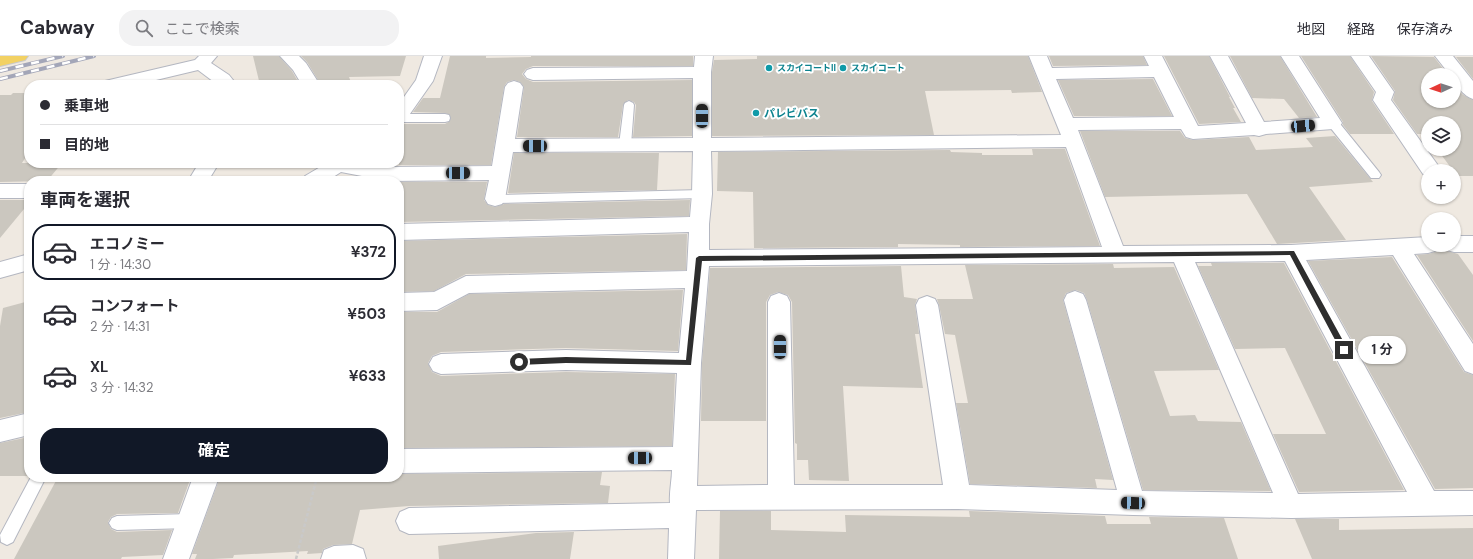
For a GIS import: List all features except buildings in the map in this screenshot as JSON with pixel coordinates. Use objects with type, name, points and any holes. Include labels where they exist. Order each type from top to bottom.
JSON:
[{"type":"main road","points":[[0,61],[19,56]]},
{"type":"street","points":[[289,56],[300,67],[308,80]]},
{"type":"street","points":[[404,110],[424,81],[433,56]]},
{"type":"street","points":[[1038,56],[1116,255]]},
{"type":"street","points":[[1153,56],[1162,71],[1186,123],[1193,134],[1333,123],[1290,56]]},
{"type":"street","points":[[1219,56],[1259,130]]},
{"type":"street","points":[[1360,56],[1385,92],[1382,100],[1427,164]]},
{"type":"street","points":[[1444,56],[1473,93]]},
{"type":"street","points":[[130,80],[204,60],[224,80]]},
{"type":"street","points":[[533,74],[703,64],[702,194],[699,224],[698,269],[689,363],[681,559]]},
{"type":"street","points":[[1045,74],[1162,71]]},
{"type":"street","points":[[494,199],[505,146],[514,87]]},
{"type":"street","points":[[505,146],[702,144],[1069,132],[1186,123]]},
{"type":"street","points":[[321,176],[336,168],[381,176]]},
{"type":"street","points":[[404,176],[500,173]]},
{"type":"street","points":[[0,191],[24,191]]},
{"type":"street","points":[[404,232],[699,224]]},
{"type":"street","points":[[1461,244],[1473,244]]},
{"type":"street","points":[[404,302],[437,301],[466,285],[698,269],[1116,255],[1292,253],[1421,245]]},
{"type":"street","points":[[1398,246],[1473,364]]},
{"type":"street","points":[[1292,253],[1427,504]]},
{"type":"street","points":[[1181,254],[1291,506]]},
{"type":"street","points":[[0,270],[24,263]]},
{"type":"street","points":[[1075,300],[1133,503]]},
{"type":"street","points":[[779,302],[781,497]]},
{"type":"street","points":[[927,305],[958,497]]},
{"type":"street","points":[[442,364],[566,360],[689,363]]},
{"type":"street","points":[[0,431],[24,425]]},
{"type":"street","points":[[404,462],[685,458]]},
{"type":"street","points":[[176,559],[204,482]]},
{"type":"street","points":[[409,521],[682,506],[781,497],[958,497],[1133,503],[1291,506],[1473,503]]},
{"type":"street","points":[[334,559],[353,559]]},
{"type":"lane","points":[[625,145],[629,105]]},
{"type":"lane","points":[[404,117],[445,118]]},
{"type":"lane","points":[[1333,123],[1375,175]]},
{"type":"lane","points":[[494,199],[702,194]]},
{"type":"lane","points":[[7,536],[36,482]]},
{"type":"lane","points":[[117,523],[190,521]]},
{"type":"path","points":[[296,559],[316,482]]},
{"type":"railway","points":[[0,71],[63,56]]},
{"type":"railway","points":[[0,79],[94,56]]},
{"type":"place","name":"スカイコートII","points":[[769,68]]},
{"type":"place","name":"スカイコート","points":[[843,68]]},
{"type":"place","name":"パレビバス","points":[[756,113]]},
{"type":"route","points":[[519,362],[566,360],[689,363],[699,258],[1292,253],[1344,350]]}]
